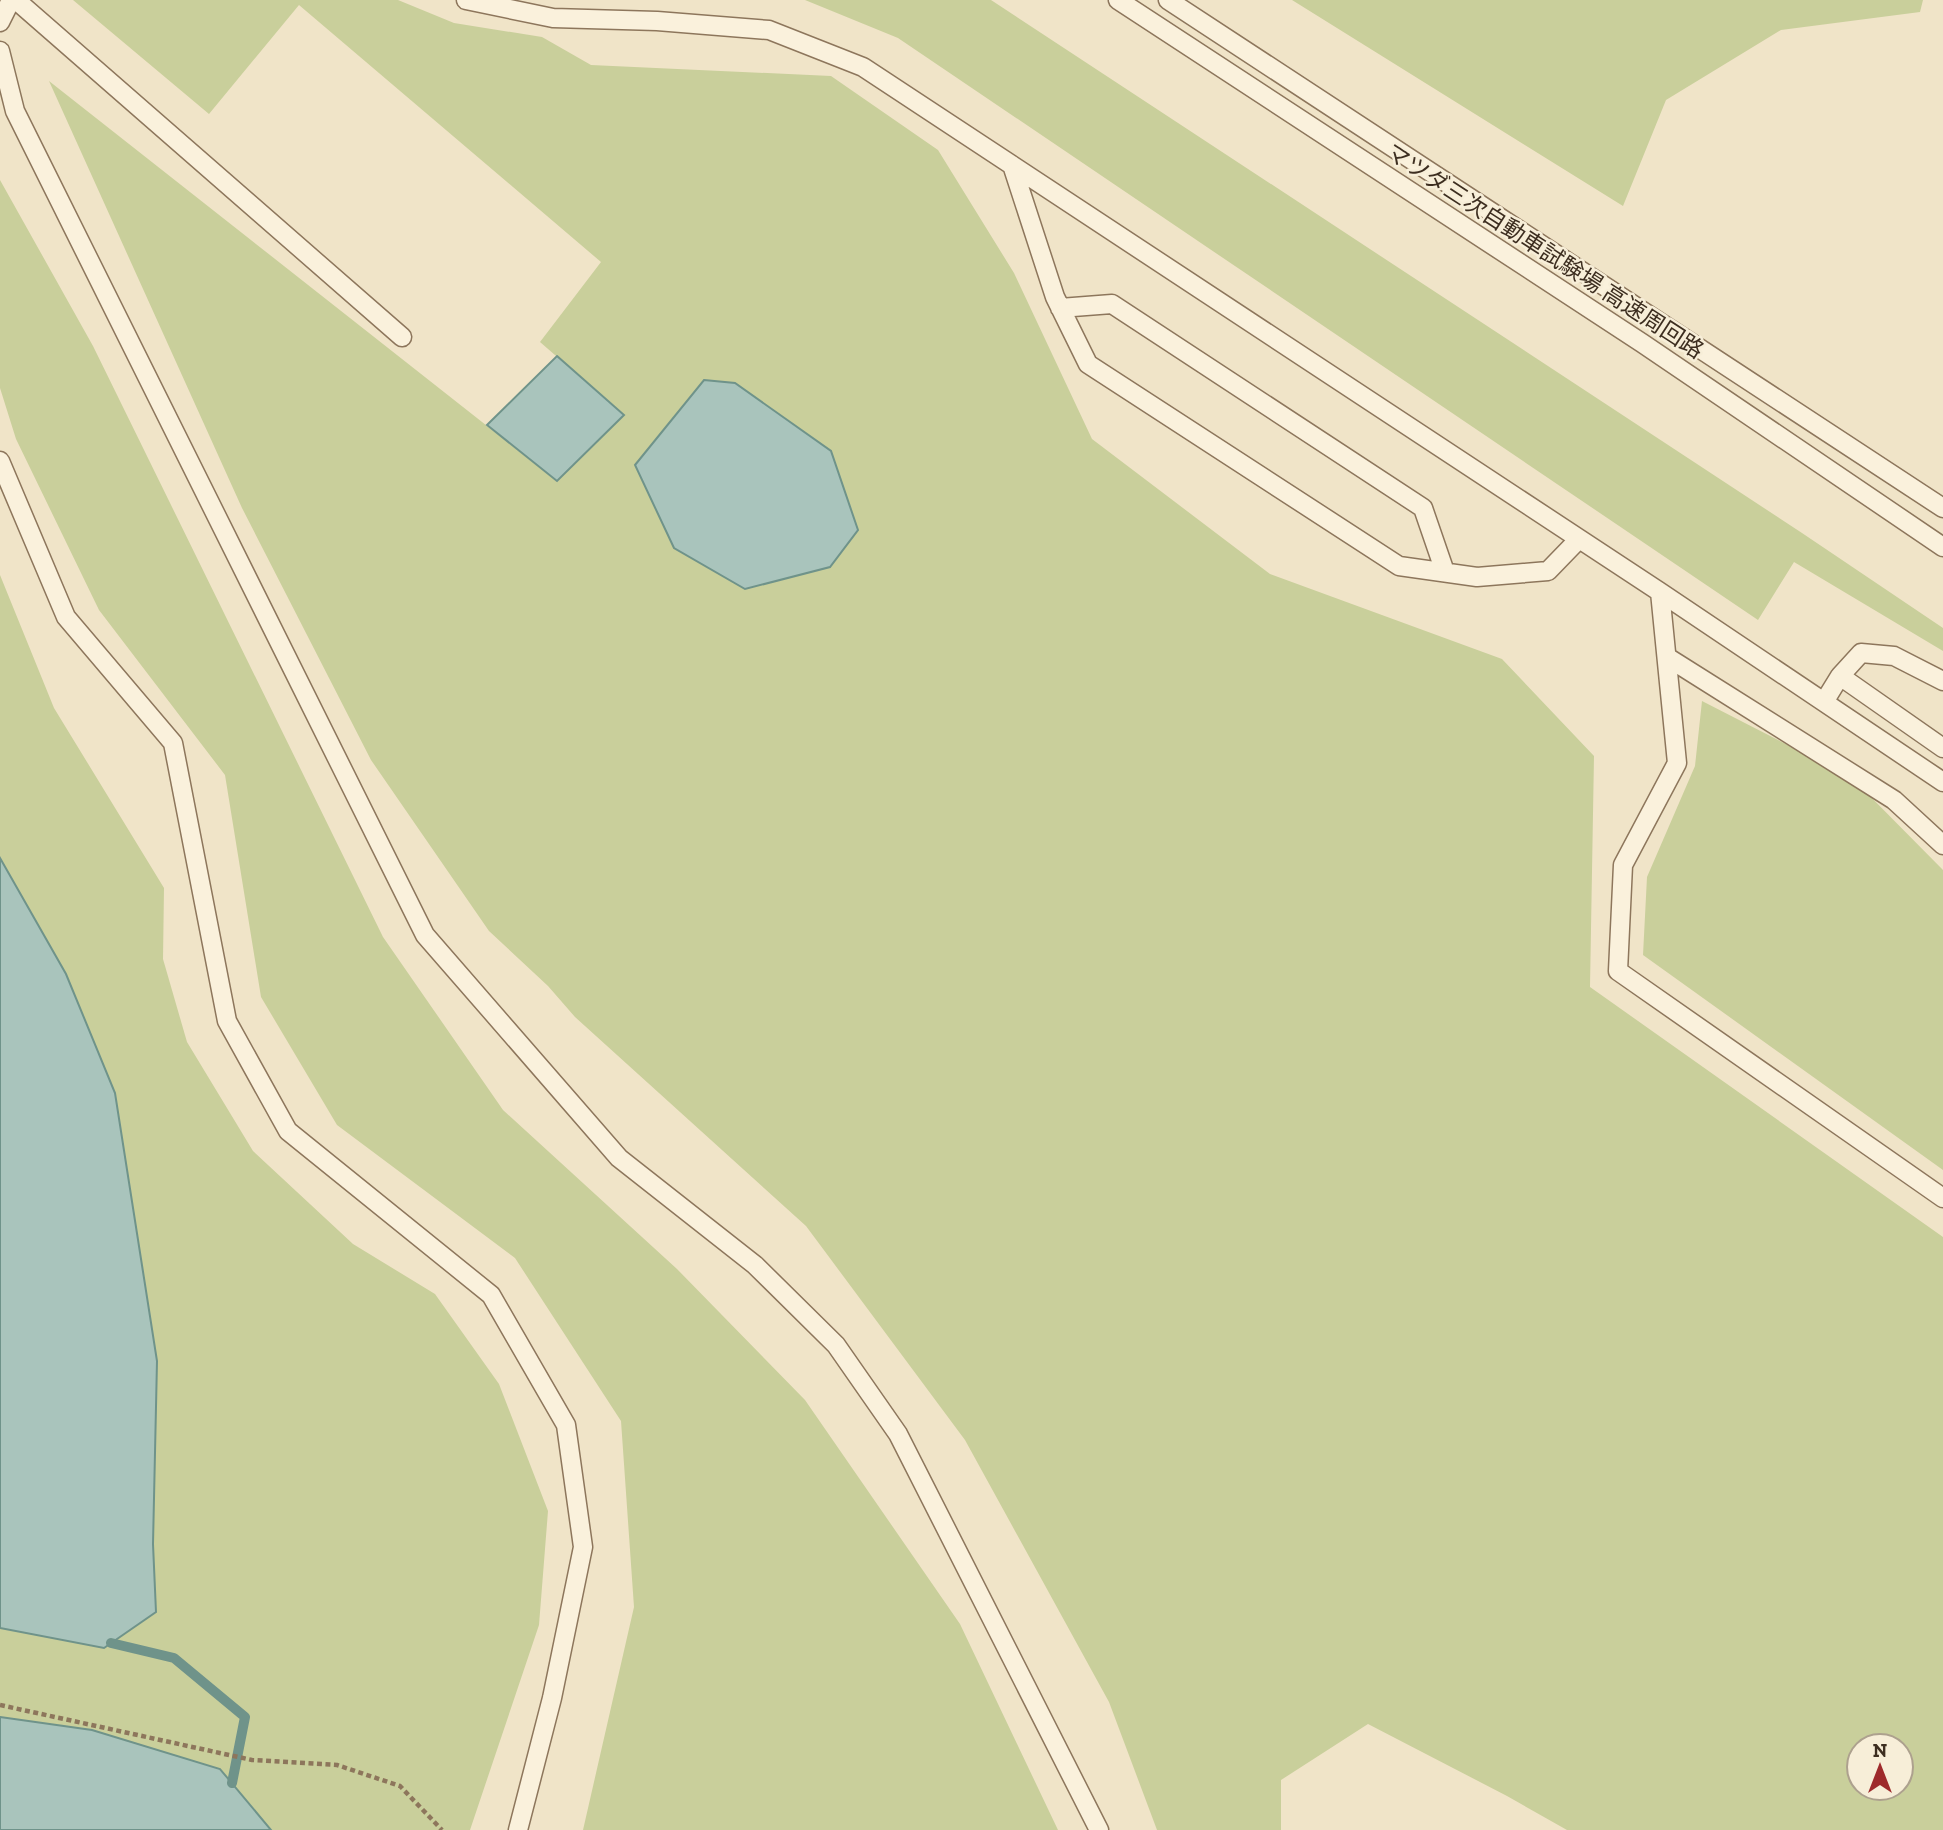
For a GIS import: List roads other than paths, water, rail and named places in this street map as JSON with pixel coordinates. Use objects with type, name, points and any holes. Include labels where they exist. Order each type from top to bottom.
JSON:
[{"type":"lane","points":[[0,22],[13,0],[402,337]]},
{"type":"lane","points":[[466,0],[553,18],[657,21],[769,30],[863,67],[1661,592],[1943,782]]},
{"type":"lane","name":"マツダ三次自動車試験場 高速周回路","points":[[1118,0],[1630,335],[1943,547]]},
{"type":"lane","points":[[1168,0],[1943,508]]},
{"type":"lane","points":[[0,51],[15,111],[425,935],[619,1158],[755,1265],[835,1345],[898,1434],[1099,1830]]},
{"type":"lane","points":[[1012,165],[1060,308],[1088,364],[1399,566],[1476,577],[1548,571],[1579,539]]},
{"type":"lane","points":[[1060,308],[1112,304],[1423,508],[1445,572]]},
{"type":"lane","points":[[0,461],[66,617],[173,743],[227,1021],[288,1131],[491,1295],[566,1424],[583,1547],[552,1698],[517,1830]]},
{"type":"lane","points":[[1661,592],[1677,763],[1623,865],[1618,971],[1943,1198]]},
{"type":"lane","points":[[1824,702],[1840,676],[1861,653],[1894,656],[1943,681]]},
{"type":"lane","points":[[1667,657],[1894,800],[1943,845]]},
{"type":"lane","points":[[1840,676],[1943,748]]},
{"type":"lane","points":[[1908,812],[1943,828]]},
{"type":"water","points":[[557,356],[624,415],[557,481],[487,425]]},
{"type":"water","points":[[704,380],[735,383],[831,451],[858,530],[830,567],[745,589],[674,548],[635,465]]},
{"type":"water","points":[[0,858],[66,974],[115,1093],[157,1361],[153,1544],[156,1612],[104,1648],[0,1628]]},
{"type":"water","points":[[0,1717],[92,1730],[220,1769],[271,1830],[0,1830]]},
{"type":"waterway","points":[[111,1643],[174,1658],[245,1717],[232,1783]]}]
